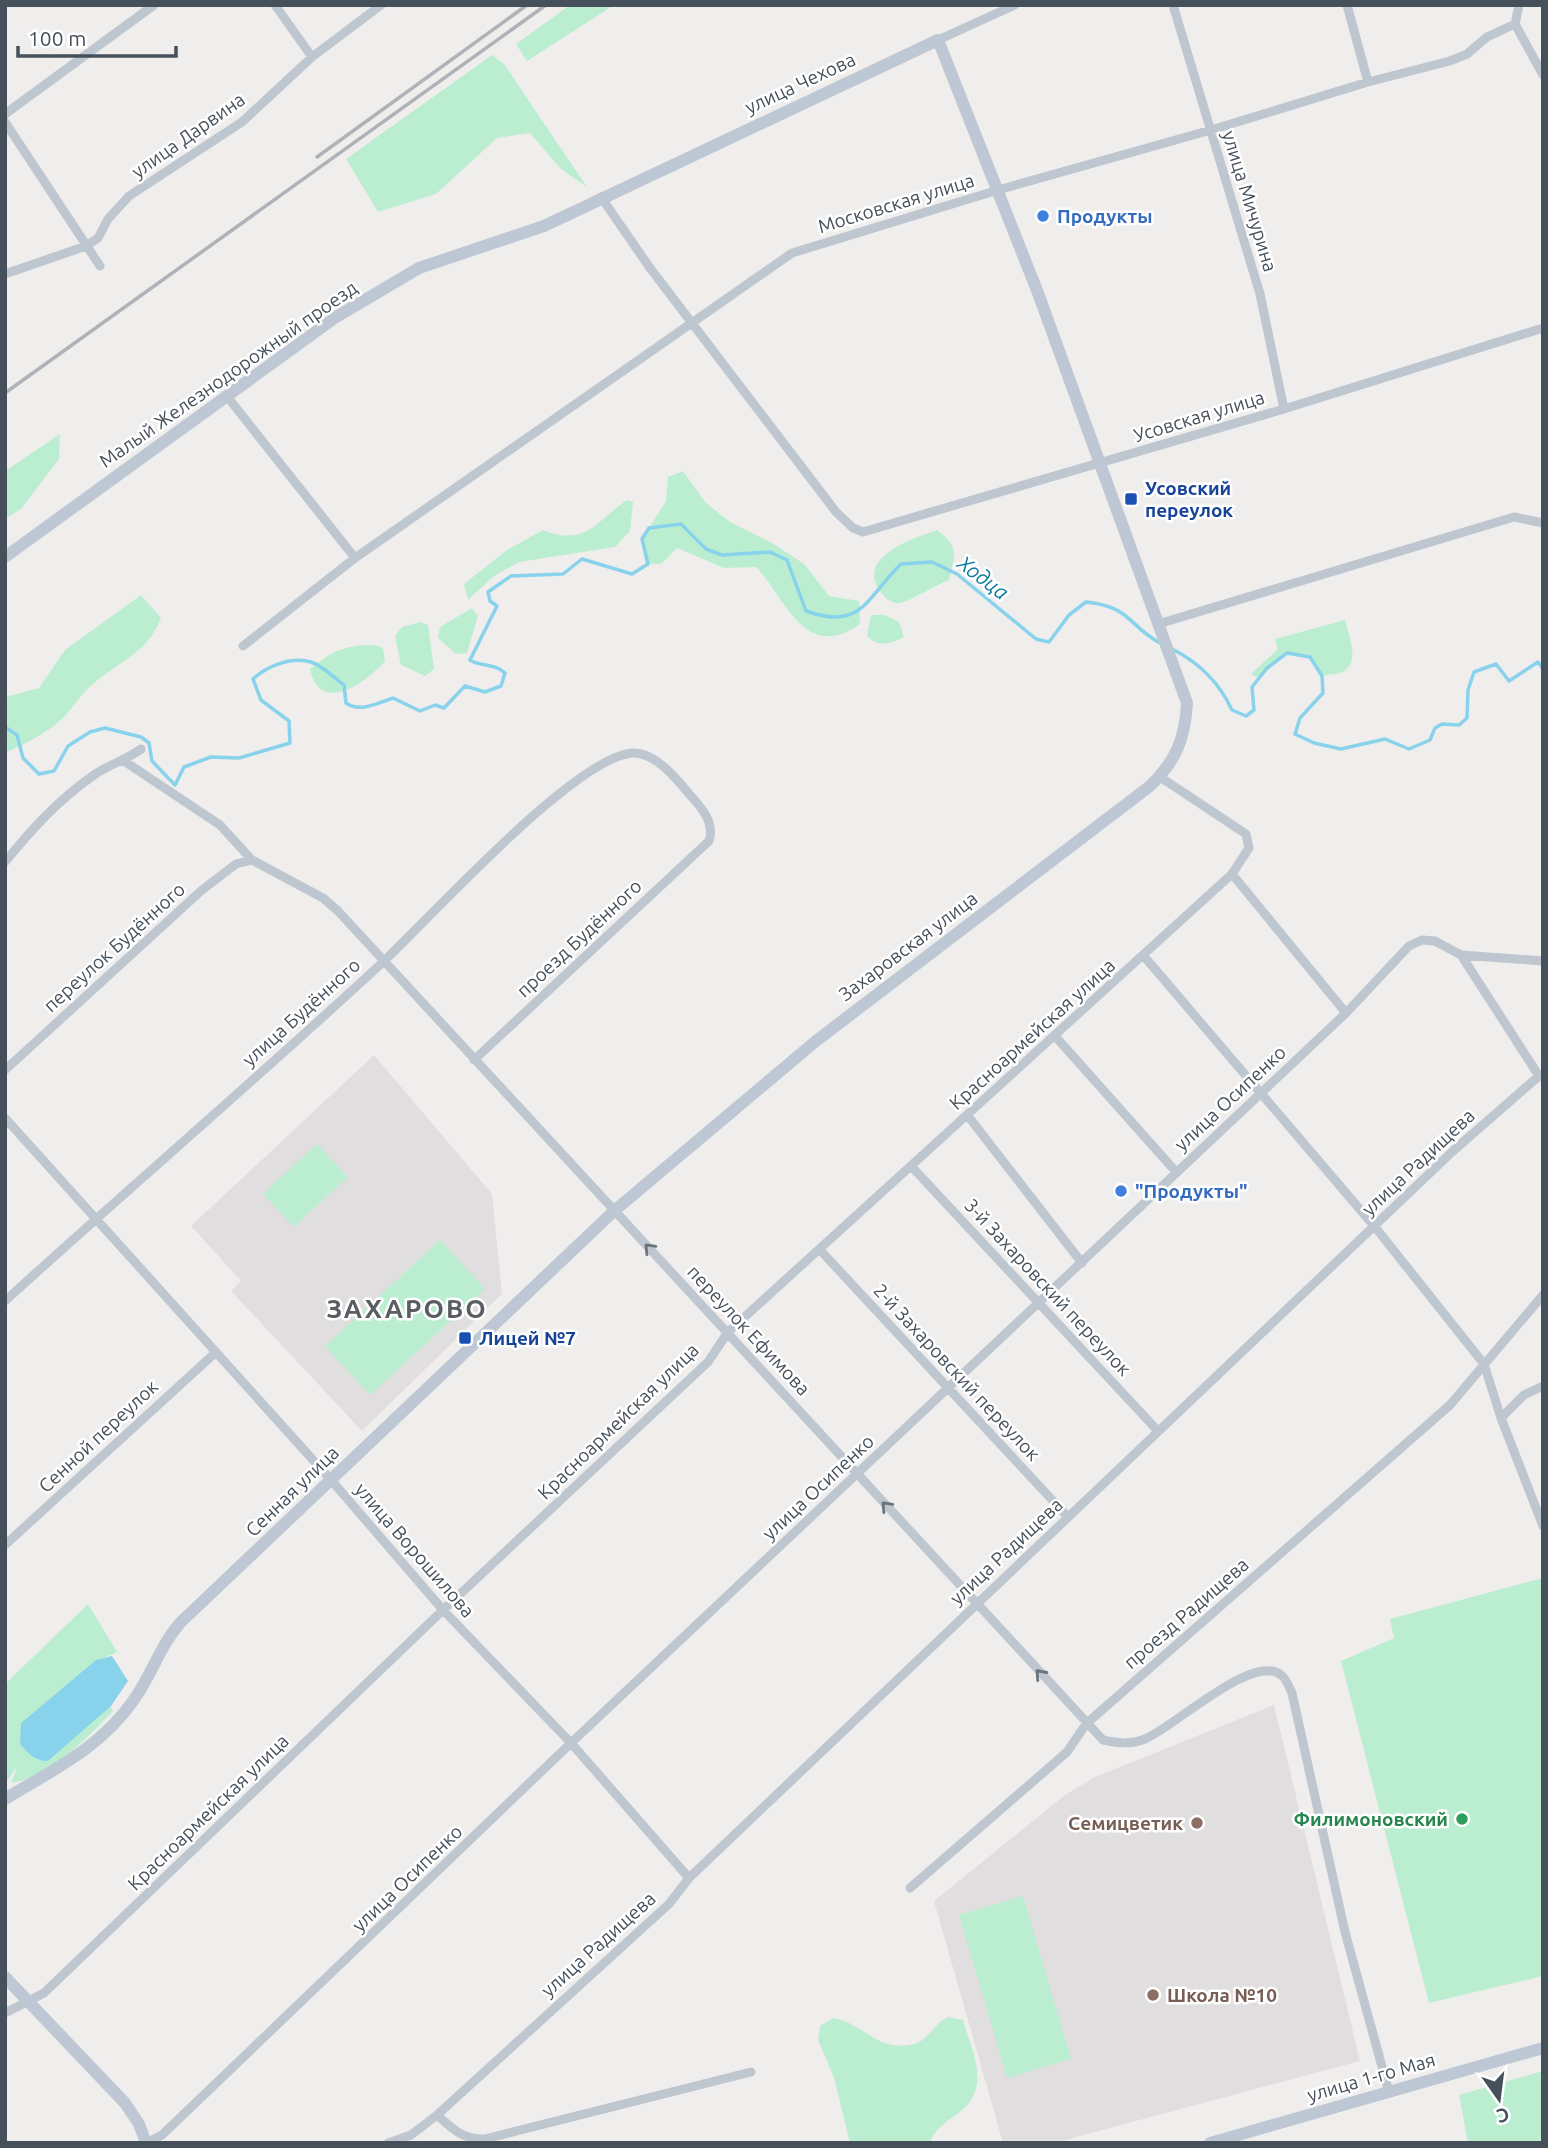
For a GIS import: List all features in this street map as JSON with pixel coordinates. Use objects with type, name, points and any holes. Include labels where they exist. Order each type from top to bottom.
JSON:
[{"type":"street","points":[[5,114],[154,5]]},
{"type":"street","points":[[275,5],[312,57]]},
{"type":"street","name":"улица Дарвина","points":[[86,246],[98,238],[108,219],[130,196],[242,122],[312,57],[381,5]]},
{"type":"street","name":"улица Чехова","points":[[601,197],[1015,5]]},
{"type":"street","name":"улица Мичурина","points":[[1173,5],[1260,293],[1284,409]]},
{"type":"street","points":[[1347,5],[1368,82]]},
{"type":"street","points":[[1518,5],[1515,24],[1543,75]]},
{"type":"street","name":"Московская улица","points":[[243,646],[355,558],[792,253],[1368,82],[1450,61],[1466,54],[1487,37],[1515,24]]},
{"type":"street","points":[[938,40],[998,190],[1158,624],[1514,517],[1543,523]]},
{"type":"street","points":[[5,122],[100,266]]},
{"type":"street","points":[[601,197],[691,323]]},
{"type":"street","name":"Малый Железнодорожный проезд","points":[[5,557],[336,317],[419,268],[544,226],[601,197]]},
{"type":"street","points":[[5,274],[86,246]]},
{"type":"street","name":"Усовская улица","points":[[691,323],[836,513],[853,528],[863,532],[1284,409],[1543,328]]},
{"type":"street","points":[[226,396],[355,558]]},
{"type":"street","name":"Захаровская улица","points":[[614,1212],[816,1041],[1160,777],[1178,753],[1187,703],[1158,624]]},
{"type":"street","points":[[5,862],[46,813],[96,774],[124,761],[141,749]]},
{"type":"street","name":"улица Будённого","points":[[5,1301],[383,962],[506,840],[545,806],[592,771],[633,753],[650,757],[666,770],[708,819],[712,831],[709,841]]},
{"type":"street","name":"переулок Ефимова","points":[[124,761],[220,825],[252,859],[323,898],[728,1332],[1103,1740],[1125,1744],[1142,1741],[1162,1731],[1248,1674],[1270,1670],[1282,1675],[1292,1693],[1345,1932],[1389,2092]]},
{"type":"street","name":"Красноармейская улица","points":[[5,2013],[44,1993],[443,1610],[708,1362],[728,1332],[821,1251],[1232,874],[1249,848],[1247,834],[1160,777]]},
{"type":"street","name":"проезд Будённого","points":[[474,1060],[709,841]]},
{"type":"street","name":"переулок Будённого","points":[[5,1070],[202,890],[236,864],[252,859]]},
{"type":"street","points":[[1232,874],[1346,1013]]},
{"type":"street","name":"улица Осипенко","points":[[146,2143],[162,2135],[571,1743],[1262,1093],[1346,1013],[1409,946],[1422,940],[1435,941],[1461,955],[1543,961]]},
{"type":"street","points":[[1143,955],[1374,1227],[1484,1364],[1501,1418],[1542,1522]]},
{"type":"street","name":"улица Радищева","points":[[388,2143],[411,2135],[437,2115],[669,1904],[688,1878],[1158,1431],[1453,1151],[1541,1076],[1461,955]]},
{"type":"street","points":[[1055,1036],[1177,1173]]},
{"type":"street","points":[[968,1116],[1082,1263]]},
{"type":"street","name":"улица Ворошилова","points":[[5,1118],[332,1481],[443,1610],[571,1743],[688,1878]]},
{"type":"street","name":"3-й Захаровский переулок","points":[[912,1167],[1158,1431]]},
{"type":"street","name":"Сенная улица","points":[[5,1799],[63,1768],[93,1745],[133,1701],[172,1632],[614,1212]]},
{"type":"street","name":"2-й Захаровский переулок","points":[[821,1251],[1068,1517]]},
{"type":"street","name":"проезд Радищева","points":[[910,1888],[1067,1752],[1086,1724],[1450,1405],[1543,1295]]},
{"type":"street","name":"Сенной переулок","points":[[5,1545],[215,1353]]},
{"type":"street","points":[[1501,1418],[1524,1395],[1543,1386]]},
{"type":"street","points":[[5,1977],[125,2103],[139,2124],[146,2143]]},
{"type":"street","name":"улица 1-го Мая","points":[[1210,2143],[1238,2139],[1543,2048]]},
{"type":"street","points":[[437,2115],[461,2136],[471,2140],[485,2139],[751,2072]]},
{"type":"shaded area","points":[[374,1055],[492,1194],[502,1294],[362,1431],[231,1291],[241,1281],[191,1226]]},
{"type":"shaded area","name":"Школа №10","points":[[1274,1705],[1360,2061],[1054,2143],[1003,2143],[934,1901],[1065,1795],[1095,1777]]},
{"type":"green space","points":[[570,5],[614,5],[527,61],[516,44]]},
{"type":"green space","points":[[492,55],[504,64],[587,187],[561,169],[530,133],[497,138],[436,194],[378,212],[346,159]]},
{"type":"green space","points":[[60,434],[59,459],[21,509],[5,519],[5,471]]},
{"type":"green space","points":[[683,471],[706,503],[730,522],[772,543],[804,564],[829,596],[859,601],[860,624],[841,634],[824,636],[810,631],[787,608],[756,567],[724,568],[677,548],[661,564],[648,564],[642,539],[666,501],[668,477]]},
{"type":"green space","points":[[627,500],[633,502],[630,531],[615,547],[519,562],[494,576],[468,600],[464,584],[507,550],[543,530],[558,534],[580,534]]},
{"type":"green space","points":[[937,530],[949,541],[954,552],[949,580],[904,602],[895,603],[888,600],[875,581],[875,570],[880,560],[901,545]]},
{"type":"green space","points":[[141,595],[161,618],[148,640],[132,656],[89,688],[51,728],[5,753],[5,697],[39,688],[65,650]]},
{"type":"green space","points":[[472,608],[478,616],[467,653],[456,654],[438,638],[440,627]]},
{"type":"green space","points":[[871,615],[885,615],[899,622],[904,637],[885,644],[872,640],[867,636]]},
{"type":"green space","points":[[1345,620],[1352,650],[1351,664],[1347,669],[1322,676],[1310,657],[1287,653],[1259,678],[1251,674],[1278,649],[1275,639]]},
{"type":"green space","points":[[420,622],[428,625],[434,669],[425,676],[401,665],[395,636],[402,627]]},
{"type":"green space","points":[[375,645],[383,648],[385,661],[356,685],[333,693],[323,691],[315,683],[310,669],[326,657],[355,646]]},
{"type":"green space","points":[[317,1144],[348,1177],[294,1227],[263,1194]]},
{"type":"green space","points":[[440,1240],[485,1289],[370,1395],[325,1346]]},
{"type":"green space","name":"Филимоновский","points":[[1543,1578],[1543,1976],[1429,2003],[1341,1661],[1394,1638],[1390,1619]]},
{"type":"green space","points":[[88,1604],[117,1652],[96,1661],[21,1723],[48,1761],[102,1712],[111,1706],[113,1711],[54,1765],[26,1779],[11,1783],[18,1765],[5,1784],[5,1684]]},
{"type":"green space","points":[[1023,1896],[1071,2059],[1007,2078],[959,1915]]},
{"type":"green space","points":[[948,2017],[963,2020],[975,2059],[977,2083],[967,2105],[941,2126],[930,2143],[850,2143],[834,2078],[818,2040],[820,2026],[833,2018],[854,2025],[880,2041],[901,2046],[919,2042]]},
{"type":"green space","points":[[1543,2071],[1543,2143],[1468,2143],[1459,2095]]},
{"type":"water","points":[[112,1656],[128,1681],[111,1706],[48,1761],[35,1758],[20,1744],[21,1723],[96,1660]]},
{"type":"waterway","name":"Ходца","points":[[5,727],[17,735],[23,758],[39,774],[54,771],[68,746],[90,732],[105,728],[141,737],[149,743],[152,761],[175,785],[184,767],[211,757],[239,758],[290,743],[289,721],[261,700],[253,679],[280,663],[304,660],[319,666],[344,685],[346,703],[351,706],[369,706],[393,698],[420,711],[435,705],[444,708],[465,686],[485,692],[501,686],[505,673],[470,660],[497,606],[490,601],[488,592],[511,576],[563,574],[582,559],[632,574],[648,564],[642,539],[649,528],[681,524],[706,549],[722,555],[770,552],[787,560],[806,611],[825,616],[840,617],[861,608],[901,564],[932,562],[957,574],[1036,639],[1049,642],[1069,615],[1086,602],[1113,608],[1162,644]]},
{"type":"waterway","name":"Ходца","points":[[1172,649],[1200,667],[1215,682],[1232,710],[1246,716],[1254,710],[1252,687],[1267,668],[1287,653],[1310,657],[1322,676],[1323,693],[1300,718],[1295,734],[1314,743],[1341,749],[1385,739],[1409,749],[1430,740],[1435,728],[1442,724],[1459,725],[1467,718],[1468,690],[1474,672],[1496,664],[1509,681],[1538,662],[1543,669]]},
{"type":"railway","points":[[317,157],[527,5]]},
{"type":"railway","points":[[5,393],[546,5]]},
{"type":"place","name":"Продукты","points":[[1043,216]]},
{"type":"place","name":"Усовский переулок","points":[[1131,499]]},
{"type":"place","name":"\"Продукты\"","points":[[1121,1191]]},
{"type":"place","name":"Лицей №7","points":[[465,1338]]},
{"type":"place","name":"Филимоновский","points":[[1462,1819]]},
{"type":"place","name":"Семицветик","points":[[1197,1823]]},
{"type":"place","name":"Школа №10","points":[[1153,1995]]},
{"type":"district","name":"ЗАХАРОВО","points":[[407,1309]]}]
